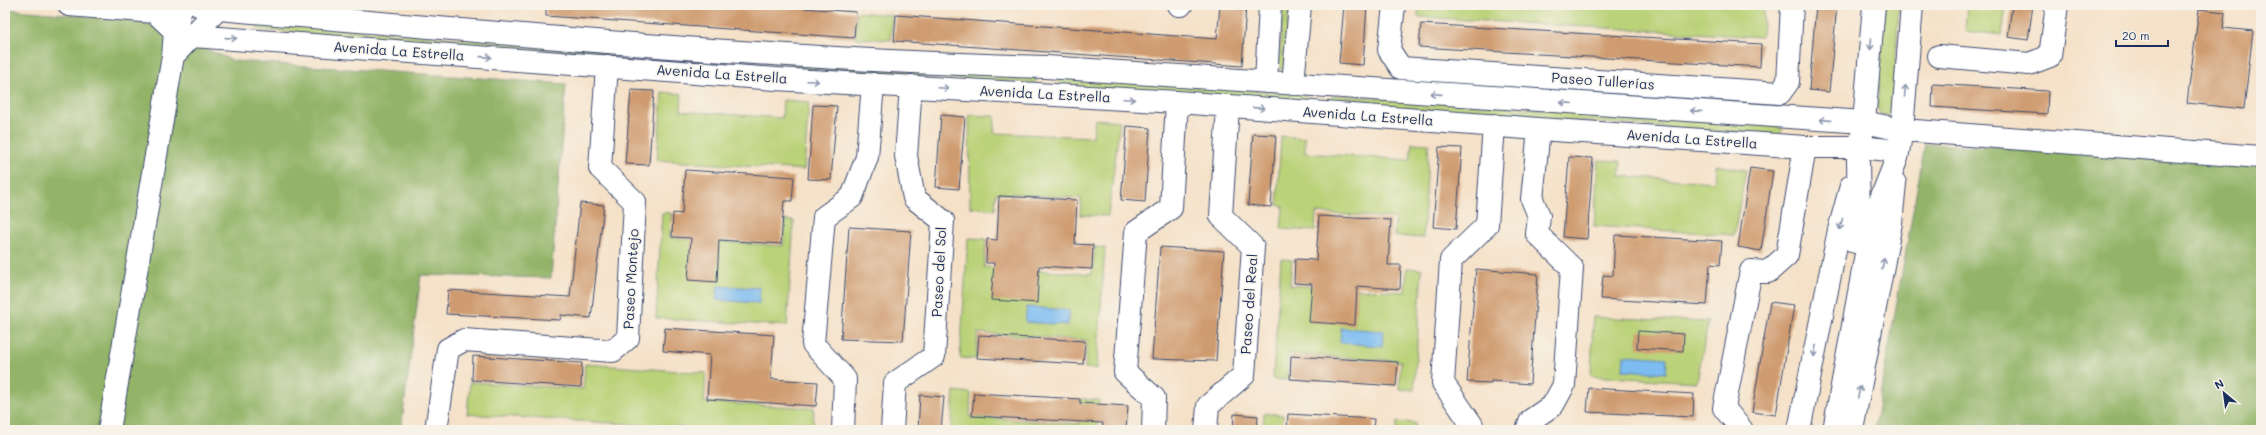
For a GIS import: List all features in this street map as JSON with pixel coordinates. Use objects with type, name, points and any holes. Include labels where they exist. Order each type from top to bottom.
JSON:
[{"type":"street","points":[[69,5],[164,8],[183,33]]},
{"type":"street","points":[[182,5],[183,33]]},
{"type":"street","points":[[1266,82],[1270,5]]},
{"type":"street","points":[[1293,84],[1300,5]]},
{"type":"street","name":"Paseo Tullerías","points":[[1394,5],[1389,50],[1401,68],[1780,93],[1788,82],[1792,5]]},
{"type":"street","points":[[1799,430],[1839,230],[1859,153],[1864,122],[1874,5]]},
{"type":"street","points":[[1852,430],[1891,223],[1912,5]]},
{"type":"street","points":[[1939,56],[2029,64],[2050,56],[2057,5]]},
{"type":"street","points":[[110,430],[173,56],[183,33],[212,6]]},
{"type":"street","name":"Avenida La Estrella","points":[[212,6],[732,50],[932,64],[1046,67],[1321,87],[1864,122],[1899,146]]},
{"type":"street","name":"Avenida La Estrella","points":[[183,33],[606,75],[730,75],[1044,94],[1176,112],[1227,116],[1318,113],[1494,133],[1804,157],[1859,153],[1899,146]]},
{"type":"street","points":[[730,75],[732,50]]},
{"type":"street","points":[[776,78],[778,53]]},
{"type":"street","points":[[1044,94],[1046,67]]},
{"type":"street","name":"Paseo Montejo","points":[[436,430],[448,349],[464,340],[614,351],[628,338],[635,202],[600,168],[606,75]]},
{"type":"street","points":[[843,430],[845,379],[813,344],[824,217],[852,197],[867,157],[873,84]]},
{"type":"street","name":"Paseo del Sol","points":[[892,430],[895,383],[934,356],[943,221],[914,198],[906,156],[908,108],[911,86]]},
{"type":"street","points":[[1318,113],[1321,87]]},
{"type":"street","points":[[1153,430],[1154,398],[1125,372],[1136,232],[1171,208],[1176,112]]},
{"type":"street","name":"Paseo del Real","points":[[1206,430],[1208,406],[1244,375],[1253,254],[1253,247],[1221,216],[1227,116]]},
{"type":"street","points":[[1472,430],[1472,425],[1444,383],[1451,260],[1487,226],[1494,133]]},
{"type":"street","points":[[1527,430],[1531,420],[1554,405],[1564,385],[1572,268],[1538,234],[1539,216],[1532,199],[1539,136]]},
{"type":"street","points":[[1899,146],[2261,157]]},
{"type":"street","points":[[1821,430],[1865,220],[1899,146]]},
{"type":"street","points":[[1834,430],[1865,220],[1859,153]]},
{"type":"street","points":[[1742,430],[1724,408],[1750,271],[1768,272],[1787,255],[1804,157]]},
{"type":"green space","points":[[1283,5],[1289,5],[1285,65],[1281,70],[1279,67]]},
{"type":"green space","points":[[1419,5],[1764,5],[1762,37],[1418,17]]},
{"type":"green space","points":[[1885,5],[1899,5],[1893,106],[1889,115],[1882,115],[1877,109]]},
{"type":"green space","points":[[1967,5],[2006,5],[2002,35],[1965,31]]},
{"type":"green space","points":[[5,9],[142,21],[234,61],[566,84],[551,278],[421,275],[401,430],[5,430]]},
{"type":"green space","points":[[857,12],[892,15],[891,40],[855,38]]},
{"type":"green space","points":[[261,23],[721,59],[715,62],[259,30],[256,25]]},
{"type":"green space","points":[[791,64],[1034,77],[1037,81],[1033,83],[794,69]]},
{"type":"green space","points":[[1061,77],[1304,94],[1308,99],[1304,102],[1063,87],[1057,81]]},
{"type":"green space","points":[[662,92],[682,94],[681,111],[782,118],[783,100],[809,102],[804,170],[657,160]]},
{"type":"green space","points":[[1334,95],[1778,125],[1783,130],[1778,135],[1334,104],[1329,99]]},
{"type":"green space","points":[[969,115],[995,116],[994,133],[1093,137],[1095,119],[1120,121],[1108,216],[1080,215],[1081,198],[996,193],[995,210],[970,207]]},
{"type":"green space","points":[[1281,136],[1305,138],[1305,153],[1410,160],[1412,143],[1429,144],[1423,238],[1394,236],[1395,218],[1316,213],[1315,231],[1281,229],[1283,206],[1277,205]]},
{"type":"green space","points":[[1925,144],[2055,149],[2261,166],[2261,430],[1874,430]]},
{"type":"green space","points":[[1598,160],[1621,161],[1620,176],[1715,182],[1716,165],[1746,170],[1734,235],[1594,226]]},
{"type":"green space","points":[[662,213],[671,213],[670,238],[783,246],[785,220],[794,221],[787,326],[656,318]]},
{"type":"green space","points":[[968,238],[986,239],[984,267],[1092,274],[1095,247],[1105,248],[1097,369],[1085,368],[1087,340],[978,333],[976,359],[960,358]]},
{"type":"green space","points":[[1281,259],[1292,260],[1290,285],[1405,292],[1407,268],[1422,269],[1414,390],[1399,389],[1401,361],[1288,354],[1287,380],[1273,379]]},
{"type":"green space","points":[[1593,317],[1708,322],[1697,382],[1591,376]]},
{"type":"green space","points":[[585,364],[706,373],[704,402],[814,408],[813,430],[725,430],[467,414],[470,382],[583,389]]},
{"type":"green space","points":[[954,391],[971,393],[970,417],[1079,424],[1081,399],[1099,400],[1097,430],[951,430]]},
{"type":"green space","points":[[1264,413],[1283,415],[1282,430],[1263,430]]},
{"type":"green space","points":[[1397,422],[1415,423],[1415,430],[1397,430]]},
{"type":"water","points":[[718,286],[760,288],[759,303],[716,300]]},
{"type":"water","points":[[1027,307],[1069,310],[1068,325],[1025,322]]},
{"type":"water","points":[[1341,328],[1384,331],[1382,346],[1340,343]]},
{"type":"water","points":[[1624,355],[1667,358],[1666,373],[1623,370]]},
{"type":"building","points":[[546,5],[763,5],[856,12],[854,38],[546,16]]},
{"type":"building","points":[[1220,5],[1246,5],[1242,66],[894,41],[896,15],[1217,39]]},
{"type":"building","points":[[1344,5],[1367,5],[1363,65],[1339,63]]},
{"type":"building","points":[[1816,5],[1837,5],[1829,92],[1809,90]]},
{"type":"building","points":[[2012,5],[2033,5],[2028,40],[2008,37]]},
{"type":"building","points":[[2199,9],[2225,12],[2223,28],[2253,31],[2244,109],[2187,103]]},
{"type":"building","points":[[1421,24],[1761,44],[1760,67],[1419,47]]},
{"type":"building","points":[[1933,84],[2048,91],[2047,114],[1932,107]]},
{"type":"building","points":[[631,90],[654,91],[649,165],[625,164]]},
{"type":"building","points":[[813,105],[837,106],[831,180],[808,179]]},
{"type":"building","points":[[941,115],[965,117],[959,189],[936,187]]},
{"type":"building","points":[[1127,126],[1150,128],[1145,202],[1121,200]]},
{"type":"building","points":[[1253,134],[1276,135],[1271,207],[1248,205]]},
{"type":"building","points":[[1439,147],[1462,148],[1456,229],[1433,227]]},
{"type":"building","points":[[1569,157],[1593,158],[1587,239],[1563,237]]},
{"type":"building","points":[[1750,168],[1773,171],[1761,251],[1738,247]]},
{"type":"building","points":[[685,170],[794,177],[792,201],[784,201],[781,244],[719,240],[717,282],[688,280],[691,238],[672,237],[673,213],[682,214]]},
{"type":"building","points":[[999,196],[1077,200],[1075,244],[1093,245],[1092,269],[1039,266],[1037,303],[991,300],[994,263],[986,263],[987,239],[997,240]]},
{"type":"building","points":[[580,203],[604,205],[591,318],[561,315],[560,320],[446,314],[448,290],[570,297]]},
{"type":"building","points":[[1319,216],[1391,220],[1388,265],[1401,265],[1400,289],[1357,286],[1355,325],[1309,322],[1312,284],[1294,283],[1295,259],[1316,260]]},
{"type":"building","points":[[849,227],[911,231],[903,341],[841,339]]},
{"type":"building","points":[[1615,235],[1722,241],[1720,265],[1710,264],[1707,305],[1601,299],[1603,275],[1613,276]]},
{"type":"building","points":[[1160,247],[1224,251],[1216,361],[1152,359]]},
{"type":"building","points":[[1476,269],[1538,274],[1530,384],[1491,381],[1491,383],[1467,382]]},
{"type":"building","points":[[1770,302],[1794,305],[1776,415],[1752,412]]},
{"type":"building","points":[[665,328],[774,335],[771,379],[818,382],[816,406],[707,399],[710,355],[663,351]]},
{"type":"building","points":[[1638,331],[1684,334],[1683,351],[1637,348]]},
{"type":"building","points":[[979,335],[1085,341],[1083,364],[977,358]]},
{"type":"building","points":[[473,356],[582,363],[581,387],[472,380]]},
{"type":"building","points":[[1291,356],[1398,362],[1396,386],[1290,379]]},
{"type":"building","points":[[1589,388],[1694,394],[1693,417],[1587,412]]},
{"type":"building","points":[[974,393],[1080,399],[1080,403],[1128,406],[1126,430],[1102,430],[1103,423],[972,416]]},
{"type":"building","points":[[920,395],[944,397],[941,430],[918,430]]},
{"type":"building","points":[[1234,414],[1258,416],[1257,430],[1233,430]]},
{"type":"building","points":[[1288,414],[1374,419],[1373,430],[1287,430]]}]
